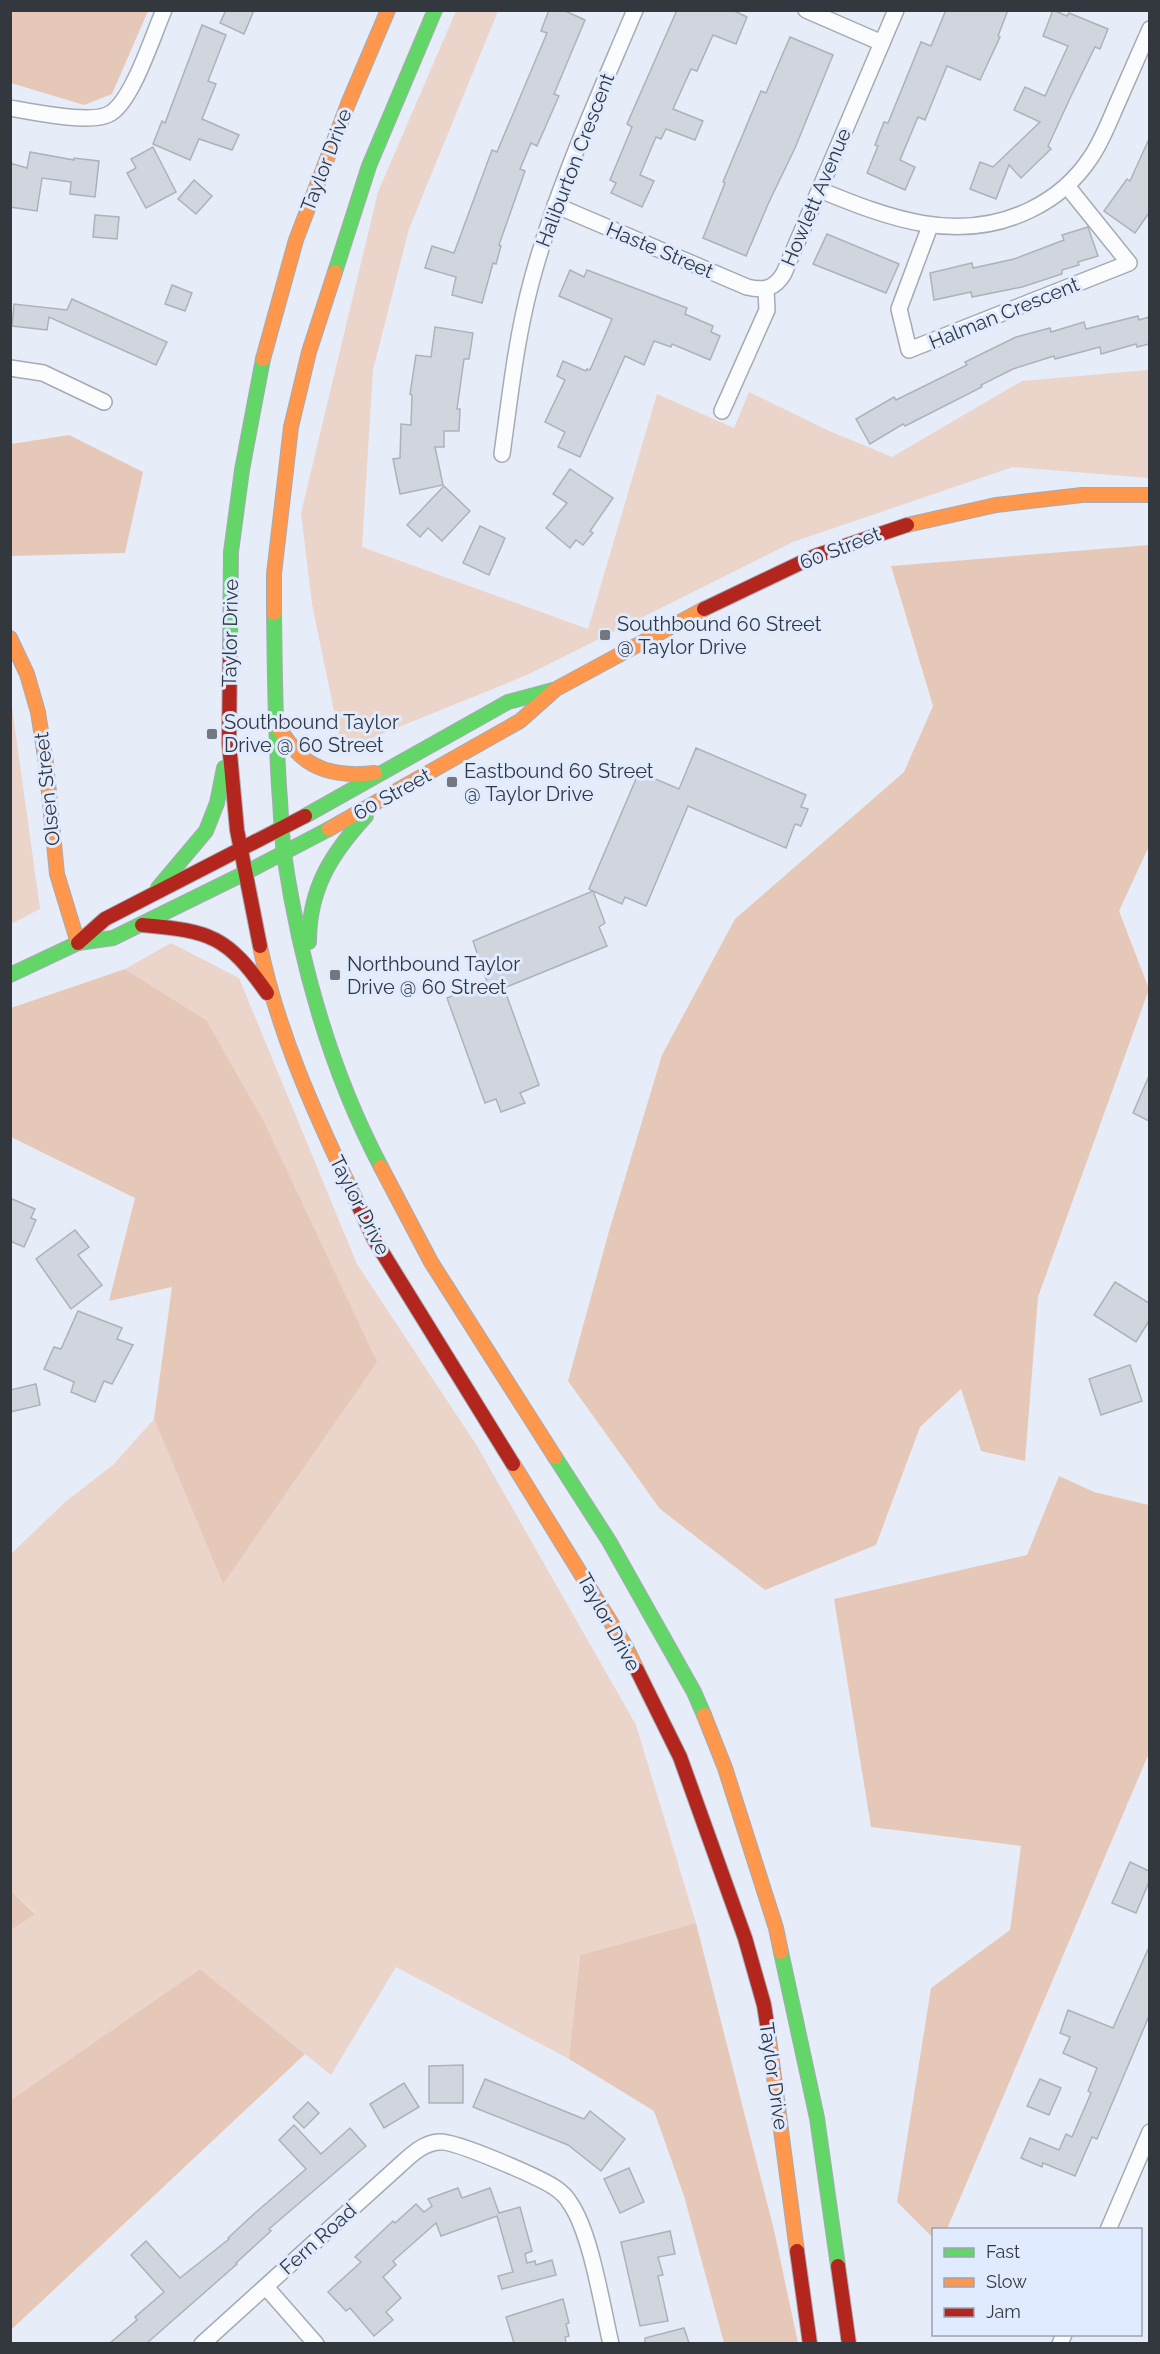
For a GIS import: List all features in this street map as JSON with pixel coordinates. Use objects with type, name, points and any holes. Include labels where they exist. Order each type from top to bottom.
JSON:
[{"type":"main road","name":"Taylor Drive","points":[[388,10],[348,104],[296,240],[266,350],[242,470],[231,552],[229,743],[241,851],[275,1005],[313,1109],[341,1172],[374,1239],[626,1647],[680,1756],[745,1938],[764,2005],[810,2343]]},
{"type":"main road","name":"Taylor Drive","points":[[435,10],[369,166],[309,352],[291,427],[274,574],[274,722],[284,853],[306,973],[336,1064],[368,1142],[431,1262],[609,1541],[694,1692],[725,1768],[776,1928],[796,2017],[817,2118],[849,2343]]},
{"type":"main road","name":"60 Street","points":[[78,943],[113,938],[284,853],[520,721],[556,689],[673,624],[771,575],[860,539],[954,513],[1027,500],[1082,495],[1149,495]]},
{"type":"main road","name":"Olsen Street","points":[[10,638],[27,674],[38,712],[46,764],[57,874],[78,943]]},
{"type":"main road","name":"60 Street","points":[[78,943],[105,919],[281,830],[508,702],[556,689]]},
{"type":"main road","points":[[274,722],[300,755],[325,770],[358,776],[385,771]]},
{"type":"main road","points":[[152,895],[209,825],[221,787],[229,743]]},
{"type":"main road","points":[[306,973],[311,909],[320,883],[338,847],[378,802]]},
{"type":"main road","points":[[141,924],[190,930],[221,941],[235,951],[275,1005]]},
{"type":"main road","points":[[10,975],[78,943]]},
{"type":"street","points":[[10,108],[88,118],[112,113],[128,95],[164,10]]},
{"type":"street","name":"Haliburton Crescent","points":[[502,454],[526,304],[555,205],[574,152],[635,10]]},
{"type":"street","points":[[806,10],[882,43]]},
{"type":"street","name":"Howlett Avenue","points":[[766,290],[781,280],[896,10]]},
{"type":"street","points":[[820,190],[889,217],[930,226],[966,228],[1008,220],[1042,205],[1067,186],[1084,167],[1099,144],[1149,29]]},
{"type":"street","name":"Halman Crescent","points":[[930,226],[900,309],[909,350],[1129,263],[1067,186]]},
{"type":"street","name":"Haste Street","points":[[555,205],[747,287],[766,290]]},
{"type":"street","points":[[722,411],[767,310],[766,290]]},
{"type":"street","points":[[10,368],[43,373],[104,402]]},
{"type":"street","points":[[1108,2228],[1149,2132]]},
{"type":"street","name":"Fern Road","points":[[202,2343],[400,2165],[422,2147],[438,2142],[460,2146],[544,2182],[563,2194],[581,2224],[611,2343]]},
{"type":"street","points":[[266,2287],[316,2343]]},
{"type":"shaded area","points":[[10,11],[148,11],[112,94],[84,105],[11,83]]},
{"type":"shaded area","points":[[456,11],[498,11],[409,229],[373,370],[362,547],[588,629],[657,394],[734,428],[749,392],[827,430],[892,457],[1022,381],[1148,370],[1149,478],[1013,467],[793,542],[527,675],[342,750],[312,604],[301,513],[378,192]]},
{"type":"shaded area","points":[[69,435],[143,472],[125,553],[11,556],[11,444]]},
{"type":"shaded area","points":[[1149,545],[1149,846],[1119,911],[1149,989],[1038,1297],[1025,1461],[981,1451],[961,1389],[920,1427],[876,1545],[765,1590],[660,1509],[568,1381],[609,1231],[662,1055],[735,919],[904,772],[933,706],[891,566]]},
{"type":"shaded area","points":[[10,692],[40,909],[11,924],[10,924]]},
{"type":"shaded area","points":[[171,943],[239,978],[357,1264],[477,1446],[636,1725],[696,1923],[580,1955],[569,2059],[396,1967],[331,2075],[200,1969],[11,2100],[11,1930],[35,1913],[11,1891],[11,1554],[65,1502],[113,1465],[154,1419],[223,1584],[206,1020],[125,969]]},
{"type":"shaded area","points":[[125,969],[206,1020],[264,1122],[377,1362],[223,1584],[154,1419],[172,1287],[109,1301],[135,1198],[11,1137],[11,1008]]},
{"type":"shaded area","points":[[1059,1476],[1094,1492],[1149,1505],[1149,1753],[947,2228],[932,2228],[932,2237],[897,2202],[931,1988],[1010,1930],[1021,1846],[871,1827],[834,1599],[1027,1555]]},
{"type":"shaded area","points":[[11,1891],[35,1914],[11,1930]]},
{"type":"shaded area","points":[[696,1923],[774,2230],[798,2343],[724,2343],[684,2196],[654,2111],[569,2059],[580,1955]]},
{"type":"shaded area","points":[[200,1969],[305,2054],[11,2330],[11,2100]]},
{"type":"building","points":[[226,10],[254,10],[244,34],[220,23]]},
{"type":"building","points":[[549,10],[563,10],[585,20],[554,94],[559,96],[537,146],[531,143],[520,169],[525,171],[499,245],[501,246],[496,264],[493,263],[482,303],[452,295],[456,277],[425,268],[432,246],[454,253],[492,150],[497,152],[547,33],[541,31]]},
{"type":"building","points":[[677,10],[732,10],[747,17],[736,44],[713,35],[697,71],[691,69],[673,109],[703,121],[695,140],[666,129],[661,139],[656,137],[640,175],[654,181],[642,207],[611,193],[616,183],[610,180],[632,127],[627,124]]},
{"type":"building","points":[[946,10],[1008,10],[998,36],[1000,37],[980,80],[947,66],[925,120],[918,117],[900,160],[915,167],[905,190],[867,173],[878,146],[875,145],[884,122],[888,123],[921,42],[931,46]]},
{"type":"building","points":[[1053,10],[1067,16],[1069,13],[1108,29],[1100,49],[1095,47],[1072,94],[1048,146],[1051,149],[1021,178],[1009,165],[996,199],[970,189],[980,162],[993,167],[1040,122],[1014,110],[1025,87],[1045,96],[1068,46],[1043,36]]},
{"type":"building","points":[[202,25],[226,35],[208,81],[216,84],[202,119],[239,135],[232,150],[199,139],[190,160],[153,144],[162,121],[165,123]]},
{"type":"building","points":[[790,37],[833,55],[795,148],[746,256],[703,238],[725,183],[723,182],[761,91],[766,93]]},
{"type":"building","points":[[1149,139],[1149,213],[1135,233],[1104,211],[1127,179],[1130,181]]},
{"type":"building","points":[[153,147],[176,192],[146,208],[127,173],[136,168],[131,159]]},
{"type":"building","points":[[30,152],[74,160],[74,158],[99,161],[95,197],[70,194],[71,182],[42,178],[37,211],[10,207],[10,163],[27,168]]},
{"type":"building","points":[[194,180],[212,196],[196,214],[178,199]]},
{"type":"building","points":[[95,215],[119,217],[117,239],[93,237]]},
{"type":"building","points":[[1088,227],[1098,256],[1062,270],[1062,274],[1022,287],[972,297],[971,292],[934,300],[930,273],[972,263],[973,268],[1014,259],[1064,240],[1062,235]]},
{"type":"building","points":[[827,234],[899,264],[886,293],[813,264]]},
{"type":"building","points":[[570,270],[584,277],[587,270],[687,308],[685,314],[713,326],[711,332],[720,336],[710,360],[672,344],[671,347],[654,341],[644,365],[625,356],[580,457],[558,447],[565,432],[545,422],[565,380],[557,376],[563,361],[586,371],[590,370],[612,319],[559,296]]},
{"type":"building","points":[[172,285],[192,293],[185,311],[165,304]]},
{"type":"building","points":[[72,299],[167,342],[156,365],[49,317],[47,330],[12,326],[14,304],[67,310]]},
{"type":"building","points":[[1138,316],[1139,320],[1149,317],[1149,344],[1137,347],[1136,344],[1101,354],[1100,347],[1055,359],[1054,356],[1013,369],[905,426],[903,424],[870,444],[856,419],[894,397],[896,400],[967,365],[965,362],[1016,337],[1050,328],[1051,332],[1084,322],[1086,329]]},
{"type":"building","points":[[435,327],[473,333],[469,359],[464,359],[457,409],[460,409],[459,431],[444,431],[444,447],[435,447],[443,485],[400,494],[393,459],[400,458],[401,424],[411,425],[412,395],[410,394],[416,355],[431,357]]},
{"type":"building","points":[[570,469],[613,498],[590,531],[593,533],[583,545],[576,540],[570,548],[546,528],[567,503],[553,494]]},
{"type":"building","points":[[444,486],[470,511],[442,541],[428,528],[420,537],[407,525]]},
{"type":"building","points":[[480,526],[505,538],[489,575],[463,563]]},
{"type":"building","points":[[696,748],[806,795],[801,807],[808,809],[801,826],[795,824],[786,848],[688,806],[646,906],[625,897],[622,904],[589,889],[639,772],[679,789]]},
{"type":"building","points":[[593,891],[605,923],[599,927],[607,946],[504,988],[539,1085],[520,1093],[525,1103],[501,1112],[496,1099],[485,1103],[447,998],[487,982],[473,941]]},
{"type":"building","points":[[1149,1076],[1149,1121],[1133,1113]]},
{"type":"building","points":[[10,1198],[35,1209],[31,1218],[36,1220],[24,1247],[10,1241]]},
{"type":"building","points":[[75,1230],[89,1247],[78,1255],[102,1285],[71,1309],[36,1259]]},
{"type":"building","points":[[1115,1282],[1149,1303],[1149,1321],[1136,1342],[1094,1315]]},
{"type":"building","points":[[78,1311],[122,1328],[117,1339],[133,1345],[112,1384],[104,1381],[95,1402],[71,1392],[74,1382],[44,1369],[54,1347],[61,1349]]},
{"type":"building","points":[[1130,1365],[1142,1401],[1101,1415],[1089,1379]]},
{"type":"building","points":[[36,1384],[40,1405],[10,1412],[10,1390]]},
{"type":"building","points":[[1130,1862],[1149,1871],[1149,1882],[1136,1913],[1112,1903]]},
{"type":"building","points":[[1149,1947],[1149,2016],[1097,2139],[1092,2137],[1075,2176],[1043,2163],[1042,2167],[1021,2158],[1030,2138],[1059,2150],[1066,2134],[1072,2137],[1091,2093],[1088,2091],[1097,2068],[1063,2053],[1070,2037],[1060,2033],[1068,2010],[1113,2028]]},
{"type":"building","points":[[463,2065],[463,2103],[429,2103],[429,2066]]},
{"type":"building","points":[[485,2079],[584,2119],[590,2111],[625,2139],[601,2171],[568,2145],[473,2107]]},
{"type":"building","points":[[1040,2079],[1061,2088],[1049,2115],[1027,2106]]},
{"type":"building","points":[[404,2083],[419,2107],[384,2128],[370,2104]]},
{"type":"building","points":[[308,2102],[319,2113],[304,2128],[293,2117]]},
{"type":"building","points":[[294,2125],[321,2154],[350,2128],[366,2146],[269,2229],[271,2231],[237,2264],[147,2343],[110,2343],[137,2320],[135,2317],[164,2292],[131,2255],[146,2241],[180,2278],[229,2239],[306,2169],[279,2140]]},
{"type":"building","points":[[629,2168],[644,2202],[620,2213],[604,2179]]},
{"type":"building","points":[[458,2188],[462,2198],[490,2188],[499,2213],[520,2207],[532,2251],[525,2254],[527,2263],[535,2261],[536,2265],[552,2260],[556,2275],[502,2289],[498,2276],[513,2272],[497,2216],[441,2236],[436,2223],[393,2261],[396,2265],[383,2277],[401,2298],[386,2312],[393,2320],[374,2336],[350,2308],[346,2311],[328,2292],[361,2262],[355,2257],[393,2221],[395,2223],[416,2204],[424,2212],[432,2206],[428,2199]]},
{"type":"building","points":[[670,2231],[675,2254],[658,2257],[663,2275],[658,2276],[668,2321],[640,2326],[621,2242]]},
{"type":"building","points":[[563,2299],[569,2323],[566,2324],[569,2336],[565,2337],[566,2343],[514,2343],[506,2317]]},
{"type":"building","points":[[684,2328],[689,2343],[645,2343],[645,2338]]},
{"type":"traffic: fast","points":[[335,272],[369,166],[435,10]]},
{"type":"traffic: fast","points":[[230,654],[231,552],[242,470],[263,359]]},
{"type":"traffic: fast","points":[[274,613],[278,776],[283,847],[291,894],[319,1015],[347,1092],[381,1167]]},
{"type":"traffic: fast","points":[[305,816],[508,702],[553,690]]},
{"type":"traffic: fast","points":[[158,888],[206,831],[217,803],[224,768]]},
{"type":"traffic: fast","points":[[309,942],[313,905],[324,873],[342,844],[366,816]]},
{"type":"traffic: fast","points":[[10,975],[78,943],[113,938],[329,829]]},
{"type":"traffic: fast","points":[[555,1457],[609,1541],[694,1692],[704,1715]]},
{"type":"traffic: fast","points":[[781,1952],[817,2118],[838,2266]]},
{"type":"traffic: slow","points":[[263,359],[296,240],[348,104],[388,10]]},
{"type":"traffic: slow","points":[[274,613],[274,574],[291,427],[309,352],[335,272]]},
{"type":"traffic: slow","points":[[907,525],[996,505],[1082,495],[1150,495]]},
{"type":"traffic: slow","points":[[329,829],[520,721],[556,689],[704,609]]},
{"type":"traffic: slow","points":[[10,638],[27,674],[38,712],[46,763],[57,874],[78,943]]},
{"type":"traffic: slow","points":[[274,722],[296,751],[316,766],[345,774],[375,773]]},
{"type":"traffic: slow","points":[[260,946],[287,1042],[353,1194]]},
{"type":"traffic: slow","points":[[381,1167],[431,1262],[555,1457]]},
{"type":"traffic: slow","points":[[513,1464],[626,1647],[637,1670]]},
{"type":"traffic: slow","points":[[704,1715],[725,1768],[776,1928],[781,1952]]},
{"type":"traffic: slow","points":[[767,2024],[797,2251]]},
{"type":"traffic: jam","points":[[704,609],[815,556],[907,525]]},
{"type":"traffic: jam","points":[[230,654],[229,743],[237,830],[260,946]]},
{"type":"traffic: jam","points":[[78,943],[105,919],[305,816]]},
{"type":"traffic: jam","points":[[142,925],[185,930],[215,940],[240,959],[267,993]]},
{"type":"traffic: jam","points":[[353,1194],[374,1239],[513,1464]]},
{"type":"traffic: jam","points":[[637,1670],[680,1757],[745,1938],[764,2005],[767,2024]]},
{"type":"traffic: jam","points":[[797,2251],[810,2344]]},
{"type":"traffic: jam","points":[[838,2266],[849,2344]]},
{"type":"place","name":"Southbound 60 Street @ Taylor Drive","points":[[605,635]]},
{"type":"place","name":"Southbound Taylor Drive @ 60 Street","points":[[212,734]]},
{"type":"place","name":"Eastbound 60 Street @ Taylor Drive","points":[[452,782]]},
{"type":"place","name":"Northbound Taylor Drive @ 60 Street","points":[[335,975]]}]
